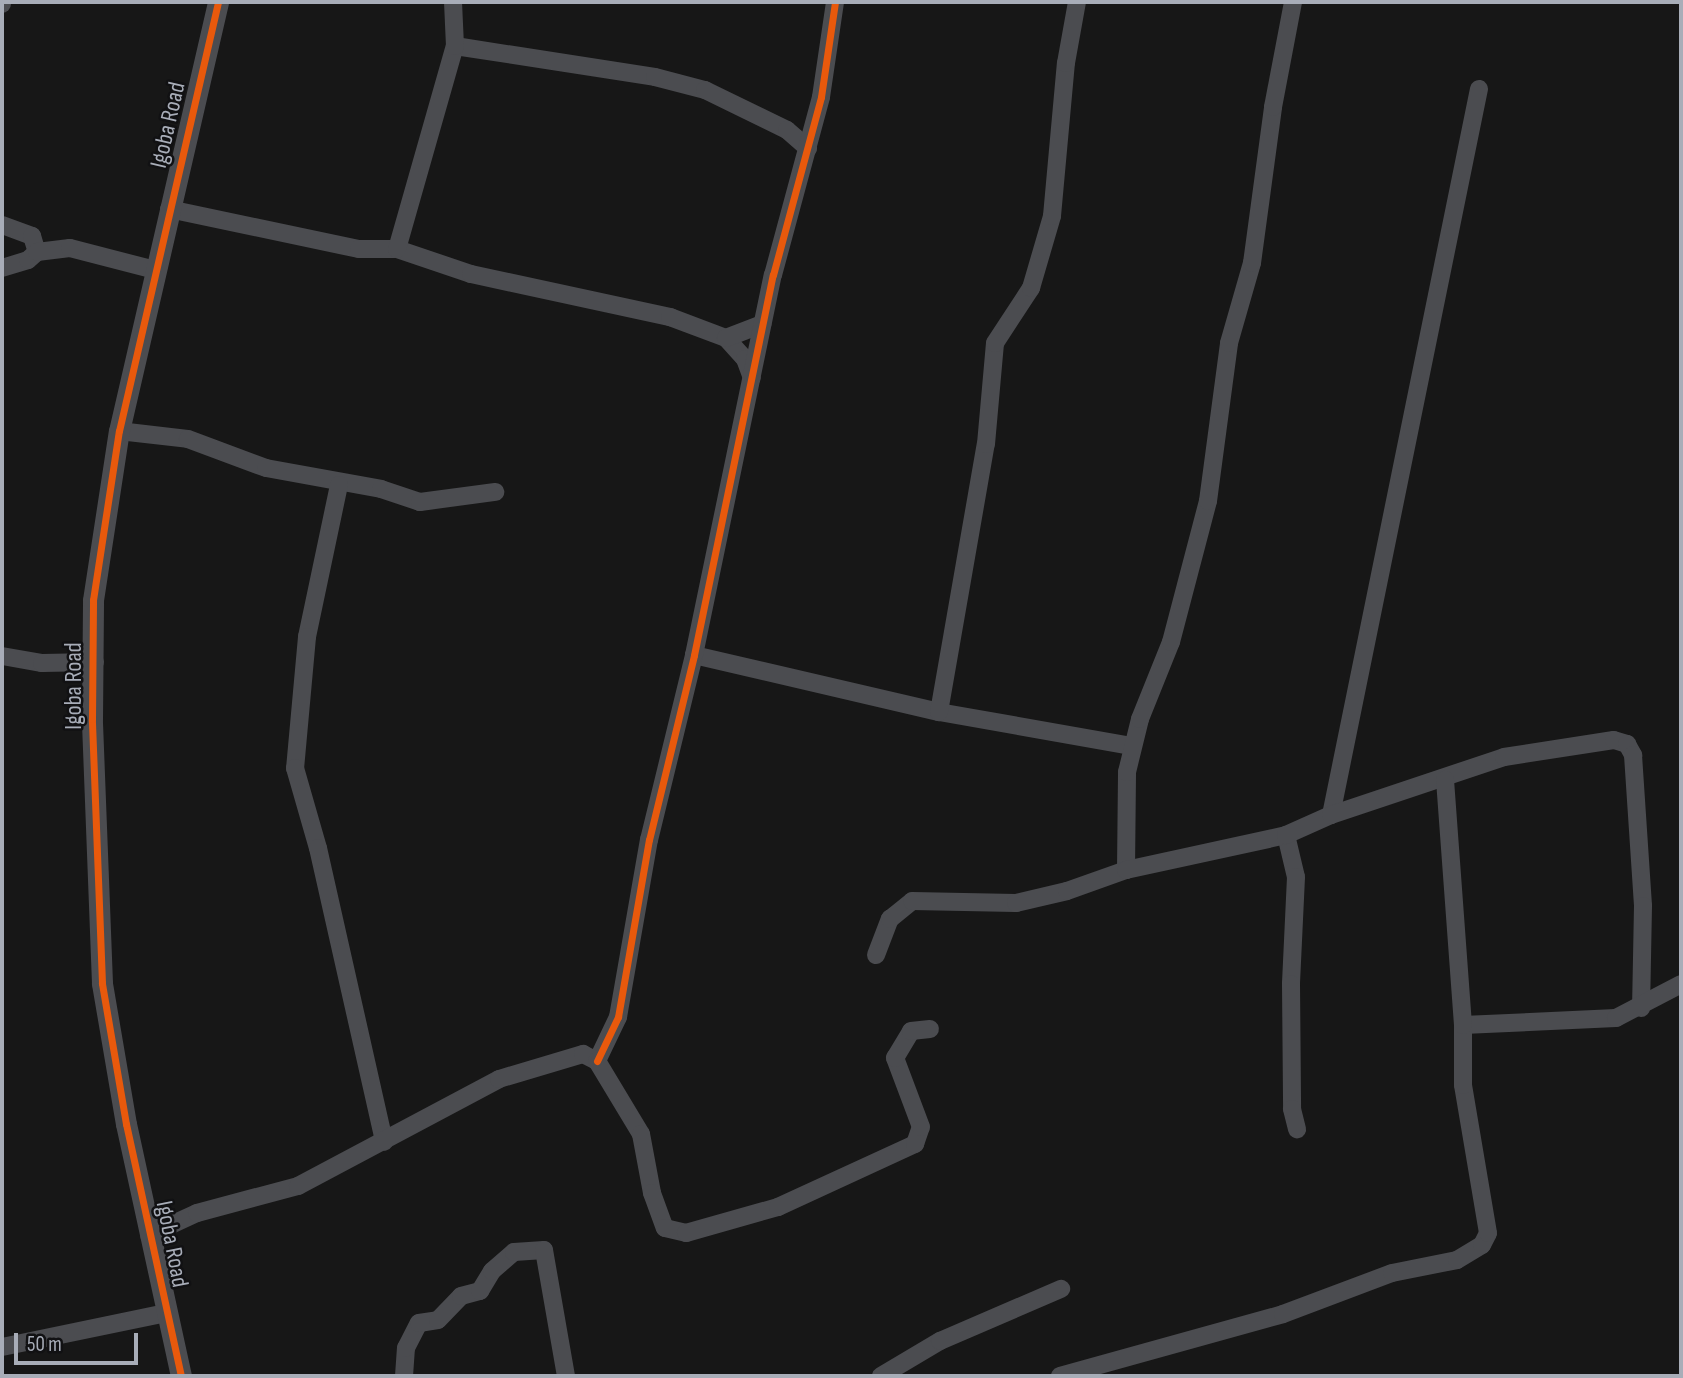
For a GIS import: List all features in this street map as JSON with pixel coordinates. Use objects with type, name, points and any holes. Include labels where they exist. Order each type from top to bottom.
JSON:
[{"type":"street","name":"Igoba Road","points":[[181,1376],[149,1235],[102,984],[92,719],[95,662],[93,600],[119,431],[218,2]]},
{"type":"street","points":[[397,249],[455,46],[453,2]]},
{"type":"street","points":[[597,1061],[618,1017],[649,840],[694,655],[753,380],[762,324],[821,97],[835,2]]},
{"type":"street","points":[[939,712],[986,444],[995,343],[1031,288],[1052,216],[1066,63],[1077,2]]},
{"type":"street","points":[[1126,870],[1127,772],[1132,746],[1171,642],[1208,501],[1229,343],[1252,263],[1293,2]]},
{"type":"street","points":[[455,46],[654,77],[705,90],[787,130],[808,148]]},
{"type":"street","points":[[1331,815],[1479,89]]},
{"type":"street","points":[[169,209],[359,249],[397,249],[471,274],[670,317],[726,338],[745,359],[753,380]]},
{"type":"street","points":[[2,225],[32,236],[37,252]]},
{"type":"street","points":[[2,268],[28,260],[37,252],[70,248],[155,270]]},
{"type":"street","points":[[726,338],[762,324]]},
{"type":"street","points":[[119,431],[188,439],[266,468],[339,485],[381,489],[420,502],[495,492]]},
{"type":"street","points":[[339,485],[307,637],[295,768],[318,848],[384,1142]]},
{"type":"street","points":[[694,655],[939,712],[1132,746]]},
{"type":"street","points":[[2,656],[42,663],[95,662]]},
{"type":"street","points":[[876,955],[890,919],[912,901],[1016,903],[1067,891],[1126,870],[1286,835],[1331,815],[1444,780],[1504,757],[1602,740],[1627,744],[1633,755],[1643,906],[1641,1008]]},
{"type":"street","points":[[1060,1376],[1283,1314],[1392,1273],[1457,1260],[1482,1245],[1488,1233],[1463,1085],[1463,1025],[1444,780]]},
{"type":"street","points":[[1286,835],[1296,877],[1291,984],[1292,1109],[1297,1129]]},
{"type":"street","points":[[1463,1025],[1616,1018],[1641,1008],[1681,984]]},
{"type":"street","points":[[149,1235],[197,1213],[298,1186],[499,1079],[583,1054],[597,1061],[641,1134],[652,1193],[665,1228],[686,1233],[778,1206],[915,1144],[921,1128],[895,1058],[911,1031],[930,1029]]},
{"type":"street","points":[[404,1376],[406,1348],[419,1323],[438,1320],[442,1310],[461,1296],[480,1292],[492,1271],[514,1252],[544,1250],[566,1376]]},
{"type":"street","points":[[881,1376],[940,1341],[1061,1289]]},
{"type":"street","points":[[2,1347],[166,1313]]},
{"type":"cycle path","points":[[181,1376],[126,1124],[102,983],[92,719],[93,600],[119,431],[218,2]]},
{"type":"cycle path","points":[[597,1061],[618,1017],[649,840],[694,655],[773,275],[821,97],[835,2]]}]
